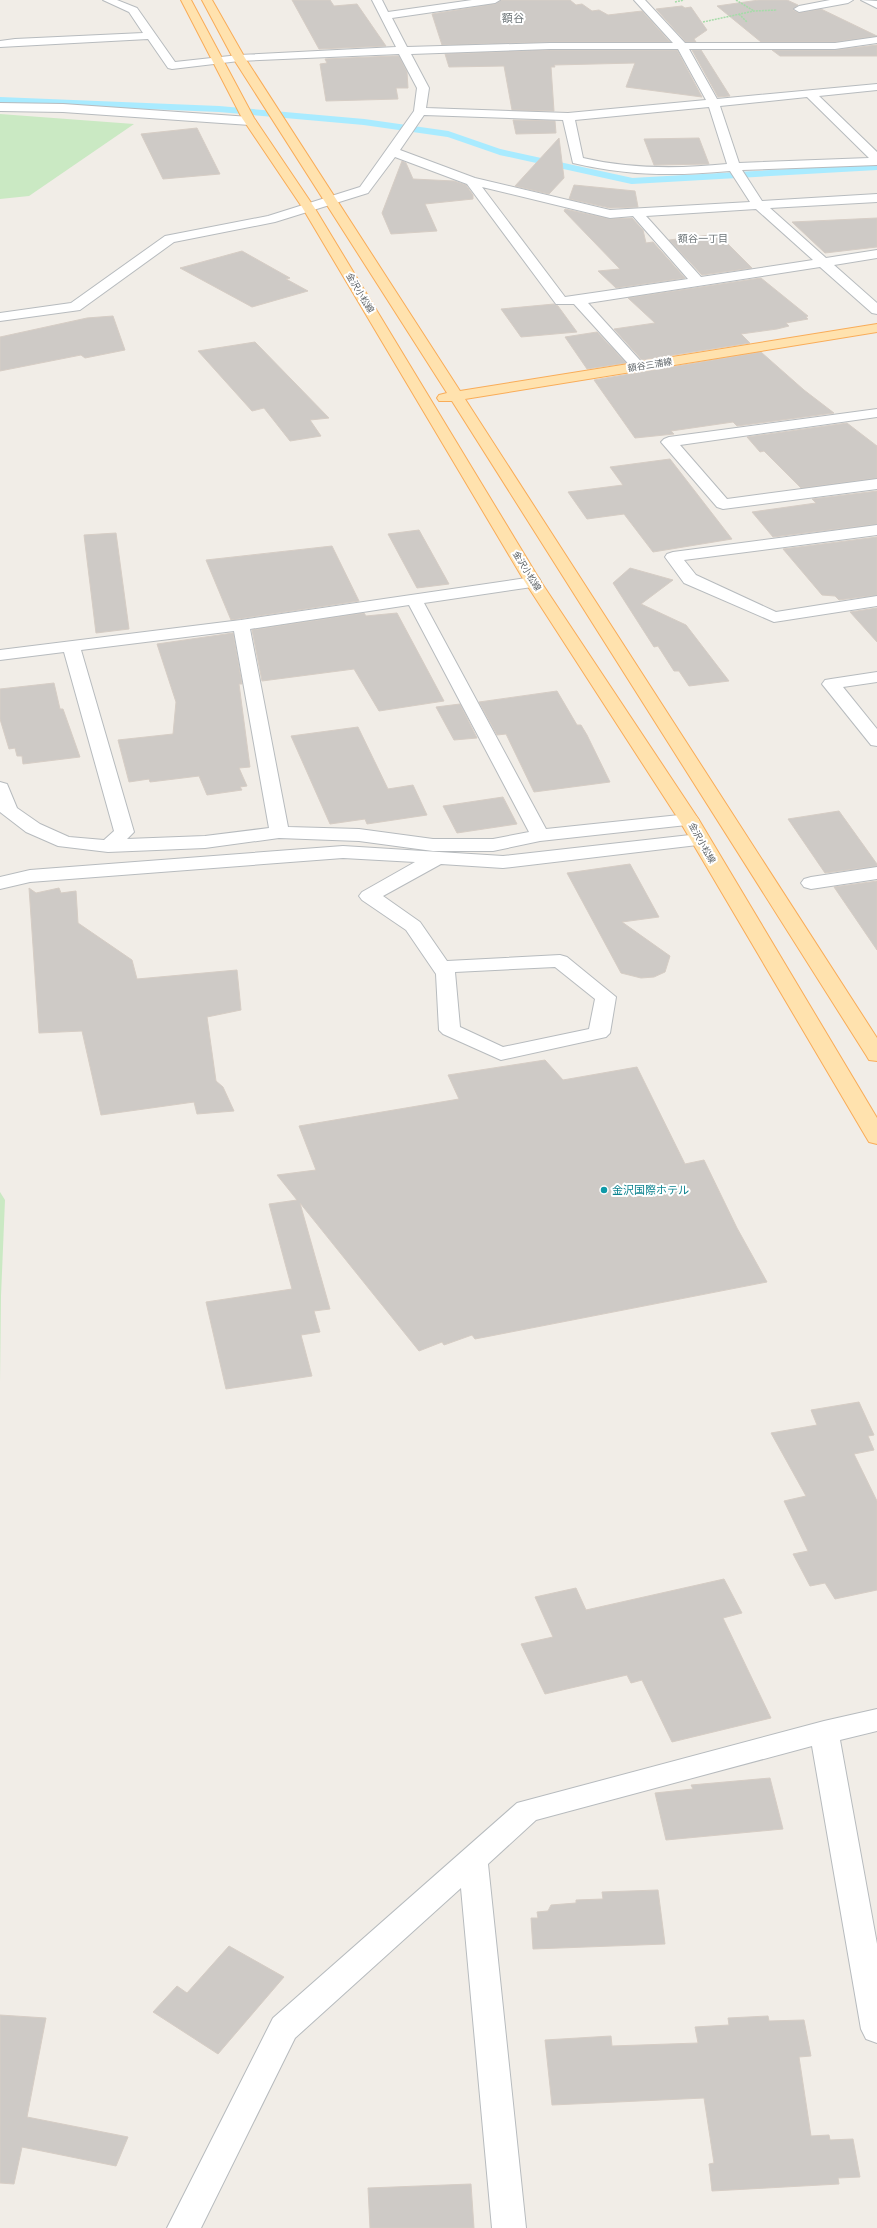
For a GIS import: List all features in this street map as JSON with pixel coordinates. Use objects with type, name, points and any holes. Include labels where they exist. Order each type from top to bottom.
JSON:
[{"type":"main road","name":"金沢小松線","points":[[186,0],[246,114],[308,207],[533,582],[689,820],[699,840],[877,1137]]},
{"type":"main road","points":[[207,0],[239,58],[329,201],[456,396],[877,1055]]},
{"type":"main road","name":"額谷三浦線","points":[[423,400],[639,367],[877,328]]},
{"type":"street","points":[[0,318],[75,307],[170,239],[270,219],[364,190],[393,152],[419,114],[423,88],[387,15],[377,0]]},
{"type":"street","points":[[387,15],[458,2],[495,0]]},
{"type":"street","points":[[639,0],[682,46],[713,102],[738,173],[758,204],[877,310]]},
{"type":"street","points":[[799,9],[848,0]]},
{"type":"street","points":[[866,0],[877,5]]},
{"type":"street","points":[[112,1],[133,10],[172,66],[239,58],[392,50],[405,51],[550,46],[835,46],[877,40]]},
{"type":"street","points":[[0,44],[15,42],[151,36]]},
{"type":"street","points":[[419,114],[568,117],[877,87]]},
{"type":"street","points":[[809,93],[877,160]]},
{"type":"street","points":[[0,107],[246,114]]},
{"type":"street","points":[[568,117],[577,160],[610,168],[648,171],[738,173],[877,160]]},
{"type":"street","points":[[393,152],[471,181],[610,214],[877,198]]},
{"type":"street","points":[[471,181],[561,301],[578,300],[877,254]]},
{"type":"street","points":[[636,212],[698,282]]},
{"type":"street","points":[[578,300],[639,367]]},
{"type":"street","points":[[877,413],[669,442],[723,504],[877,484]]},
{"type":"street","points":[[877,530],[673,557],[690,579],[774,617],[877,601]]},
{"type":"street","points":[[0,656],[416,601],[533,582]]},
{"type":"street","points":[[416,601],[540,835]]},
{"type":"street","points":[[241,625],[279,832]]},
{"type":"street","points":[[70,647],[124,832],[108,846]]},
{"type":"street","points":[[877,677],[831,684],[877,741]]},
{"type":"street","points":[[0,788],[9,811],[33,828],[65,842],[108,846],[205,842],[279,832],[359,836],[433,845],[493,845],[540,835],[689,820]]},
{"type":"street","points":[[0,883],[30,876],[343,852],[503,862],[699,840]]},
{"type":"street","points":[[437,858],[369,896],[413,926],[441,967],[446,974],[450,1030],[501,1054],[599,1033],[606,998],[560,961],[441,967]]},
{"type":"street","points":[[811,883],[877,873]]},
{"type":"street","points":[[184,2228],[284,2028],[527,1812],[824,1732],[877,1720]]},
{"type":"street","points":[[824,1732],[877,2029]]},
{"type":"street","points":[[473,1860],[509,2228]]},
{"type":"path","points":[[736,0],[754,11]]},
{"type":"path","points":[[664,26],[700,22],[754,11],[799,9]]},
{"type":"path","points":[[739,14],[752,28],[758,46]]},
{"type":"green space","points":[[0,114],[134,124],[29,196],[0,199]]},
{"type":"green space","points":[[0,1192],[5,1200],[1,1296],[0,1382]]},
{"type":"building","points":[[292,0],[330,0],[334,6],[357,4],[386,46],[319,49]]},
{"type":"building","points":[[501,0],[570,0],[576,5],[582,4],[592,11],[599,10],[608,15],[642,11],[670,42],[550,42],[442,45],[432,14],[495,4]]},
{"type":"building","points":[[759,0],[787,0],[798,5],[793,10],[799,13],[821,9],[877,36],[835,42],[761,42],[717,6]]},
{"type":"building","points":[[682,6],[685,8],[691,7],[707,30],[694,39],[696,42],[686,42],[656,9]]},
{"type":"building","points":[[877,45],[877,56],[780,56],[772,50],[835,50]]},
{"type":"building","points":[[550,50],[677,50],[702,97],[626,87],[635,63],[554,65],[555,67],[551,67],[554,111],[512,110],[504,66],[449,67],[445,54]]},
{"type":"building","points":[[692,50],[701,50],[730,96],[718,97]]},
{"type":"building","points":[[399,56],[407,72],[408,88],[396,88],[398,99],[326,101],[320,64],[327,63],[325,59]]},
{"type":"building","points":[[513,120],[555,121],[556,133],[516,134]]},
{"type":"building","points":[[197,128],[220,174],[163,179],[141,134]]},
{"type":"building","points":[[559,138],[564,178],[549,194],[515,186]]},
{"type":"building","points":[[699,138],[709,164],[654,165],[644,139]]},
{"type":"building","points":[[402,161],[406,163],[413,179],[454,181],[466,185],[473,195],[473,199],[425,204],[437,231],[391,234],[382,213]]},
{"type":"building","points":[[574,185],[635,191],[638,207],[610,208],[569,199]]},
{"type":"building","points":[[565,209],[610,219],[632,218],[643,230],[646,243],[653,242],[685,278],[616,288],[598,271],[620,269],[564,211]]},
{"type":"building","points":[[877,218],[877,247],[825,253],[792,222]]},
{"type":"building","points":[[718,234],[752,268],[702,275],[669,240]]},
{"type":"building","points":[[242,251],[290,278],[286,279],[308,291],[252,307],[180,268]]},
{"type":"building","points":[[761,278],[808,316],[806,317],[808,319],[786,323],[789,326],[777,329],[741,334],[750,343],[642,360],[614,329],[655,323],[628,298]]},
{"type":"building","points":[[554,304],[558,306],[577,332],[521,337],[501,309]]},
{"type":"building","points":[[113,316],[125,350],[85,358],[81,355],[0,371],[0,337],[87,318]]},
{"type":"building","points":[[597,332],[626,363],[587,369],[565,337]]},
{"type":"building","points":[[255,342],[329,418],[310,420],[321,436],[290,441],[264,408],[252,411],[198,351]]},
{"type":"building","points":[[761,352],[804,390],[834,413],[737,426],[733,422],[671,431],[674,434],[635,438],[594,380]]},
{"type":"building","points":[[847,423],[877,446],[877,478],[801,488],[764,451],[760,452],[747,437]]},
{"type":"building","points":[[670,459],[732,539],[653,552],[624,514],[587,519],[568,492],[623,485],[610,467]]},
{"type":"building","points":[[877,491],[877,524],[773,537],[752,512],[816,503],[812,499]]},
{"type":"building","points":[[419,530],[449,584],[417,588],[388,534]]},
{"type":"building","points":[[116,533],[129,629],[96,633],[84,535]]},
{"type":"building","points":[[877,537],[877,595],[839,600],[835,596],[822,595],[783,549]]},
{"type":"building","points":[[332,546],[359,601],[231,620],[206,560]]},
{"type":"building","points":[[630,568],[673,580],[641,604],[686,625],[729,681],[689,686],[679,671],[674,671],[658,646],[654,647],[613,583]]},
{"type":"building","points":[[877,608],[877,642],[850,612]]},
{"type":"building","points":[[364,613],[366,616],[397,613],[444,701],[379,711],[354,669],[262,681],[252,630]]},
{"type":"building","points":[[233,633],[242,684],[239,684],[250,767],[239,768],[247,786],[240,787],[242,790],[207,795],[199,776],[150,782],[149,779],[129,782],[118,740],[173,734],[176,702],[157,644]]},
{"type":"building","points":[[54,683],[60,709],[63,709],[80,757],[23,764],[22,756],[17,756],[15,748],[9,749],[0,719],[0,689]]},
{"type":"building","points":[[557,691],[577,725],[581,725],[587,735],[610,782],[534,792],[506,734],[497,735],[479,702]]},
{"type":"building","points":[[460,704],[477,738],[454,740],[436,707]]},
{"type":"building","points":[[358,727],[388,789],[413,785],[427,815],[367,824],[365,819],[330,824],[291,736]]},
{"type":"building","points":[[503,797],[517,824],[457,833],[443,806]]},
{"type":"building","points":[[839,811],[877,866],[825,873],[788,819]]},
{"type":"building","points":[[630,864],[659,917],[622,922],[670,956],[665,972],[654,977],[641,978],[621,973],[567,873]]},
{"type":"building","points":[[877,881],[877,950],[834,887]]},
{"type":"building","points":[[29,888],[36,893],[59,888],[61,893],[76,891],[78,923],[132,960],[137,979],[237,970],[241,1010],[207,1017],[216,1081],[223,1087],[234,1111],[197,1114],[194,1102],[101,1115],[82,1031],[39,1033]]},
{"type":"building","name":"金沢国際ホテル","points":[[545,1060],[563,1080],[637,1067],[685,1164],[704,1160],[737,1228],[767,1282],[475,1339],[472,1335],[444,1345],[442,1342],[419,1351],[300,1203],[330,1309],[314,1311],[320,1332],[301,1335],[312,1376],[226,1389],[206,1302],[292,1289],[269,1204],[297,1200],[277,1175],[316,1170],[299,1126],[459,1099],[448,1075]]},
{"type":"building","points":[[859,1402],[874,1435],[868,1436],[874,1450],[854,1454],[877,1501],[877,1590],[835,1599],[825,1583],[810,1586],[793,1554],[808,1551],[784,1501],[806,1496],[771,1433],[817,1425],[811,1410]]},
{"type":"building","points":[[724,1579],[742,1613],[723,1618],[771,1718],[672,1742],[642,1680],[631,1683],[627,1675],[545,1694],[521,1644],[553,1637],[535,1597],[576,1588],[586,1610]]},
{"type":"building","points":[[770,1778],[783,1829],[666,1840],[655,1793],[693,1789],[691,1785]]},
{"type":"building","points":[[658,1890],[665,1944],[533,1949],[531,1918],[538,1918],[537,1912],[548,1911],[551,1905],[576,1903],[576,1900],[603,1899],[602,1892]]},
{"type":"building","points":[[229,1946],[284,1977],[218,2054],[153,2012],[177,1986],[187,1993]]},
{"type":"building","points":[[0,2015],[46,2018],[27,2117],[128,2137],[116,2166],[22,2147],[14,2184],[0,2183]]},
{"type":"building","points":[[768,2016],[769,2021],[804,2020],[811,2056],[799,2057],[811,2136],[829,2135],[830,2140],[853,2139],[860,2177],[838,2178],[839,2184],[712,2191],[709,2164],[714,2163],[704,2098],[552,2105],[545,2040],[611,2036],[612,2046],[698,2043],[695,2027],[729,2025],[728,2018]]},
{"type":"building","points":[[471,2184],[474,2228],[370,2228],[368,2188]]},
{"type":"waterway","points":[[0,100],[219,109],[364,122],[448,134],[500,152],[632,181],[877,167]]},
{"type":"place","name":"金沢国際ホテル","points":[[604,1190]]},
{"type":"district","name":"額谷","points":[[513,18]]},
{"type":"district","name":"額谷一丁目","points":[[703,238]]}]
